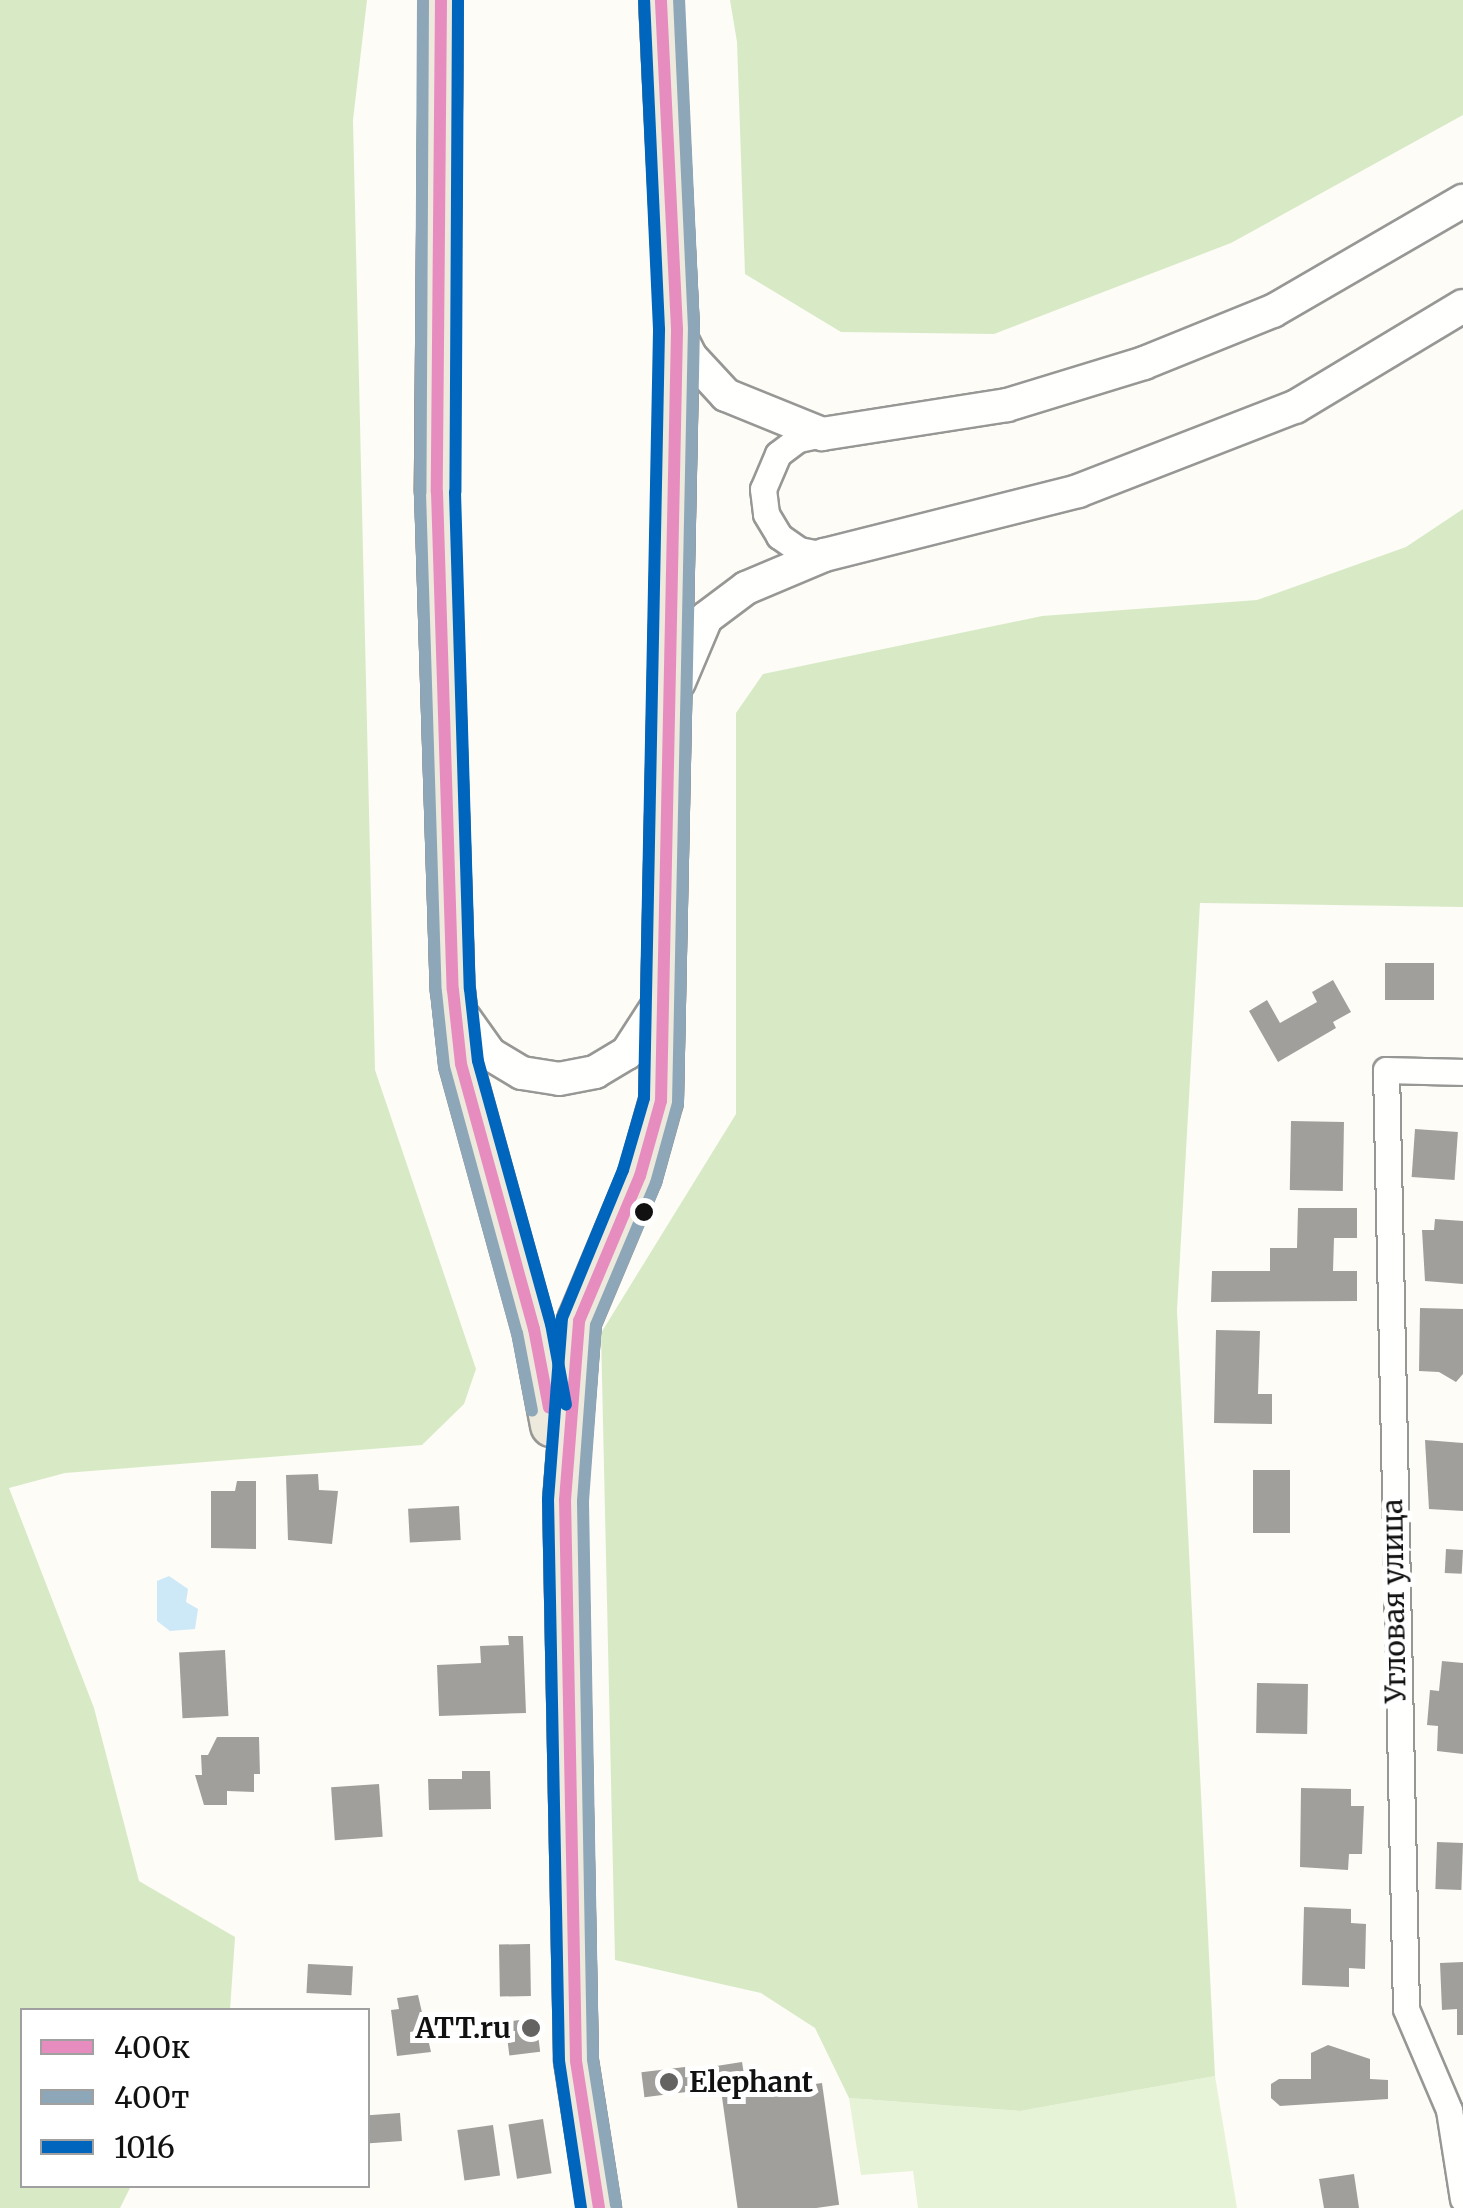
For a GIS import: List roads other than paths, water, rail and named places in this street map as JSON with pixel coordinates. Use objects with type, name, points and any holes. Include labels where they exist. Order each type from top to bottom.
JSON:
[{"type":"main road","points":[[441,0],[437,492],[453,990],[461,1064],[534,1329],[565,1500]]},
{"type":"main road","points":[[599,2208],[575,2042],[565,1500],[579,1321],[640,1176],[661,1101],[677,329],[661,0]]},
{"type":"street","points":[[824,555],[800,550],[779,536],[766,514],[763,489],[778,454],[798,439],[1006,405],[1144,363],[1272,311],[1463,202]]},
{"type":"street","points":[[672,705],[691,642],[706,618],[746,588],[824,555],[1078,491],[1295,408],[1463,306]]},
{"type":"street","points":[[677,329],[696,365],[726,396],[822,434]]},
{"type":"street","points":[[453,990],[466,1026],[490,1054],[522,1072],[559,1079],[596,1072],[628,1053],[651,1024],[666,978]]},
{"type":"street","name":"Угловая улица","points":[[1463,1072],[1386,1070],[1406,2009],[1449,2110],[1463,2199]]},
{"type":"water","points":[[169,1576],[188,1589],[186,1602],[198,1609],[195,1629],[170,1631],[157,1621],[157,1581]]},
{"type":"place","name":"ATT.ru","points":[[531,2028]]},
{"type":"place","name":"Elephant","points":[[669,2082]]}]
